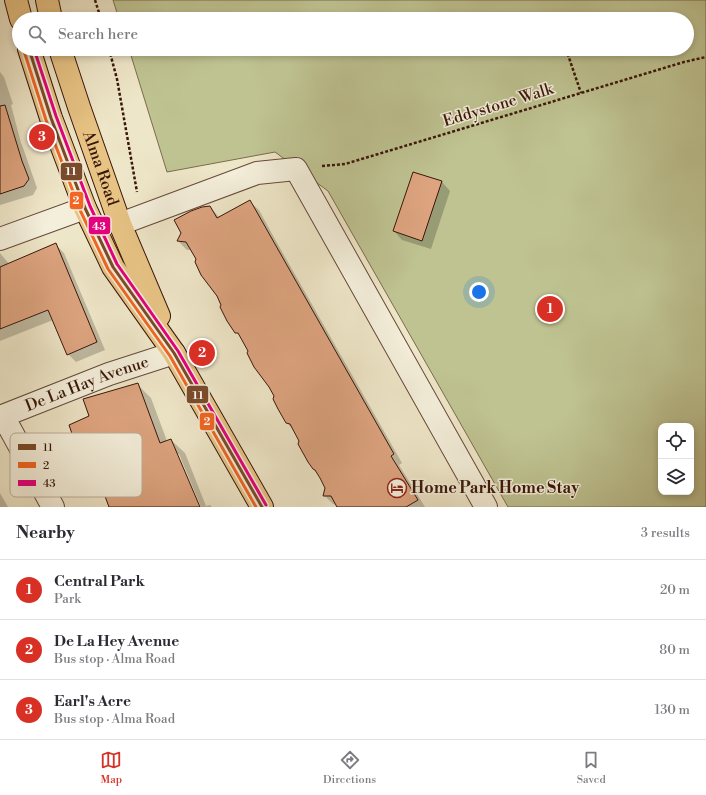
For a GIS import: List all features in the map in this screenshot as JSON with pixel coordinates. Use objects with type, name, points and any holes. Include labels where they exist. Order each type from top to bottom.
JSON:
[{"type":"main road","points":[[16,0],[19,12]]},
{"type":"main road","points":[[47,0],[50,12]]},
{"type":"main road","name":"Alma Road","points":[[31,56],[51,118],[85,208],[112,267],[174,353],[262,507]]},
{"type":"main road","name":"Alma Road","points":[[62,56],[120,224],[174,353]]},
{"type":"street","points":[[120,224],[257,173],[296,169],[486,507]]},
{"type":"street","points":[[0,239],[85,208]]},
{"type":"street","name":"De La Hay Avenue","points":[[1,417],[109,374],[174,353]]},
{"type":"street","points":[[1,417],[10,433]]},
{"type":"street","points":[[47,497],[53,507]]},
{"type":"path","points":[[95,0],[99,12]]},
{"type":"path","points":[[111,56],[117,79],[142,216]]},
{"type":"path","points":[[568,56],[581,93]]},
{"type":"path","name":"Eddystone Walk","points":[[296,169],[345,164],[684,62],[706,58]]},
{"type":"green space","points":[[113,0],[706,0],[706,507],[508,507],[328,191],[275,152],[167,172],[131,56],[694,56],[694,12],[117,12]]},
{"type":"building","points":[[5,105],[29,179],[24,186],[0,194],[0,106]]},
{"type":"building","points":[[413,172],[442,181],[422,241],[393,231]]},
{"type":"building","points":[[250,200],[394,454],[391,456],[418,500],[406,507],[337,507],[331,496],[323,496],[325,488],[320,478],[308,462],[298,444],[299,441],[290,424],[286,423],[278,409],[273,399],[274,396],[269,387],[254,367],[247,353],[248,351],[238,333],[235,333],[227,321],[220,307],[221,305],[217,296],[201,275],[195,262],[196,259],[186,242],[177,241],[181,233],[174,220],[191,211],[210,206],[217,218]]},
{"type":"building","points":[[56,243],[97,342],[67,355],[48,310],[0,329],[0,267]]},
{"type":"building","points":[[138,383],[160,443],[171,439],[200,507],[109,507],[105,497],[142,497],[142,433],[72,433],[69,425],[89,416],[83,399]]},
{"type":"transit line","name":"2","points":[[26,56],[46,120],[80,210],[108,269],[170,356],[256,507]]},
{"type":"transit line","name":"11","points":[[31,56],[51,118],[85,208],[113,267],[174,353],[262,507]]},
{"type":"transit line","name":"43","points":[[36,56],[56,116],[90,206],[117,264],[178,351],[266,505]]},
{"type":"place","name":"Earl's Acre","points":[[42,137]]},
{"type":"place","name":"Central Park","points":[[550,309]]},
{"type":"place","name":"De La Hey Avenue","points":[[202,353]]},
{"type":"place","name":"Home Park Home Stay","points":[[397,488]]}]
